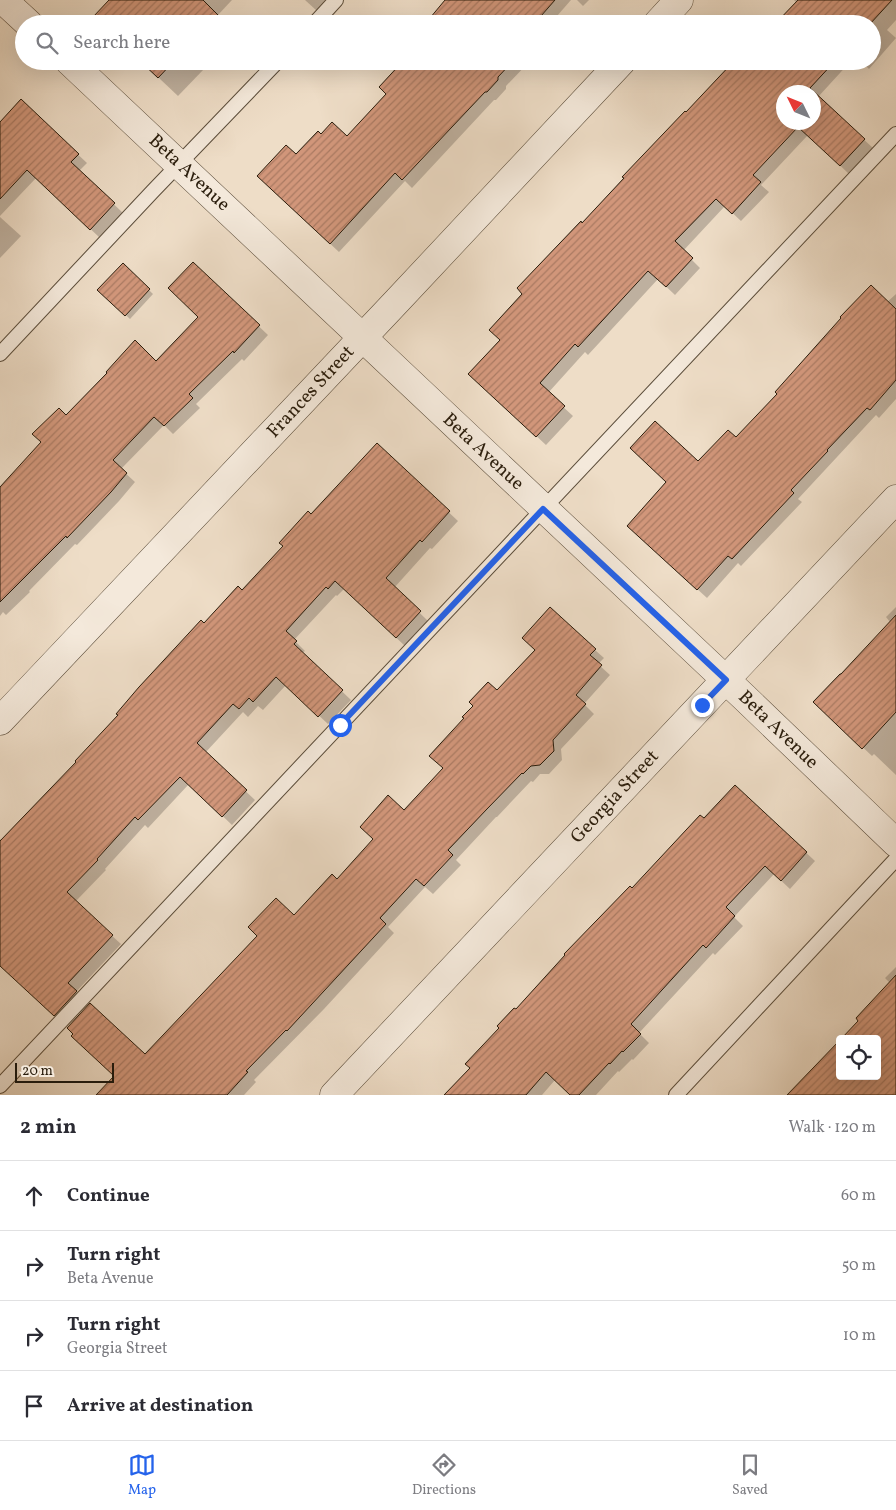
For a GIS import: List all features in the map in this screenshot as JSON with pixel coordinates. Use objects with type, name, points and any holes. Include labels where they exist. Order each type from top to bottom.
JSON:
[{"type":"street","points":[[3,0],[19,15]]},
{"type":"street","points":[[665,15],[679,0]]},
{"type":"street","name":"Beta Avenue","points":[[79,70],[726,680],[896,843]]},
{"type":"street","name":"Frances Street","points":[[0,721],[614,70]]},
{"type":"street","name":"Georgia Street","points":[[334,1095],[896,499]]},
{"type":"lane","points":[[322,15],[336,0]]},
{"type":"lane","points":[[0,354],[269,70]]},
{"type":"lane","points":[[0,1086],[896,134]]},
{"type":"lane","points":[[676,1095],[896,859]]},
{"type":"building","points":[[109,0],[203,0],[218,15],[95,15]]},
{"type":"building","points":[[445,0],[555,0],[542,15],[432,15]]},
{"type":"building","points":[[798,0],[892,0],[878,15],[784,15]]},
{"type":"building","points":[[150,70],[166,70],[158,78]]},
{"type":"building","points":[[395,70],[505,70],[487,92],[402,180],[395,173],[330,244],[257,176],[286,145],[296,154],[318,131],[321,134],[332,122],[347,136],[386,94],[379,87]]},
{"type":"building","points":[[726,70],[827,70],[813,85],[776,85],[776,130],[795,130],[753,175],[761,182],[732,214],[716,199],[675,241],[693,258],[666,287],[648,271],[578,347],[575,344],[540,383],[565,406],[536,437],[468,374],[500,340],[489,330],[522,294],[517,288],[581,221],[582,223],[624,178],[622,177]]},
{"type":"building","points":[[821,98],[865,139],[840,166],[801,130],[821,130]]},
{"type":"building","points":[[21,99],[79,154],[71,162],[115,203],[90,230],[27,170],[0,199],[0,122]]},
{"type":"building","points":[[193,262],[260,325],[234,353],[233,351],[189,394],[193,398],[164,426],[154,417],[113,460],[127,473],[67,538],[66,536],[0,602],[0,487],[41,442],[32,434],[59,408],[66,415],[107,373],[135,340],[156,361],[198,317],[168,288]]},
{"type":"building","points":[[123,263],[150,289],[125,316],[97,290]]},
{"type":"building","points":[[871,285],[896,309],[896,380],[870,410],[867,408],[827,450],[791,490],[794,493],[732,559],[728,556],[697,590],[627,526],[666,482],[630,448],[655,421],[698,461],[728,430],[736,437],[777,394],[775,392],[840,317]]},
{"type":"building","points":[[377,443],[450,511],[422,542],[420,540],[386,578],[421,611],[396,638],[335,581],[328,589],[326,587],[286,631],[297,641],[294,644],[343,690],[318,717],[276,677],[253,702],[249,698],[239,709],[233,704],[197,743],[247,790],[222,817],[180,777],[138,820],[135,817],[67,892],[113,935],[68,983],[77,991],[54,1016],[0,966],[0,841],[76,762],[118,715],[116,714],[139,687],[201,620],[204,623],[238,586],[242,590],[283,546],[279,543],[308,511],[311,514]]},
{"type":"building","points":[[550,607],[596,649],[590,655],[602,665],[576,695],[586,704],[553,740],[554,751],[540,765],[531,766],[522,773],[487,809],[448,850],[453,855],[424,886],[416,879],[380,918],[386,924],[287,1031],[246,1071],[248,1072],[227,1095],[96,1095],[114,1076],[71,1036],[73,1034],[67,1028],[90,1003],[145,1054],[257,936],[248,927],[276,898],[294,915],[332,874],[337,879],[373,839],[360,827],[388,795],[404,810],[443,768],[429,756],[464,718],[462,717],[473,706],[469,702],[488,682],[497,690],[535,650],[522,638]]},
{"type":"building","points":[[896,615],[896,712],[862,749],[813,702]]},
{"type":"building","points":[[735,785],[807,852],[781,881],[765,866],[726,907],[735,916],[706,948],[703,945],[631,1024],[641,1034],[609,1063],[579,1095],[570,1095],[546,1072],[526,1095],[444,1095],[470,1068],[465,1064],[499,1028],[497,1026],[514,1008],[516,1009],[564,954],[630,886],[632,888],[700,815],[704,818]]},
{"type":"building","points":[[896,975],[896,1095],[787,1095],[836,1044],[836,1080],[881,1080],[881,1035],[845,1035],[858,1021],[856,1018]]},
{"type":"route","points":[[340,725],[543,509],[726,680],[702,705]]}]
